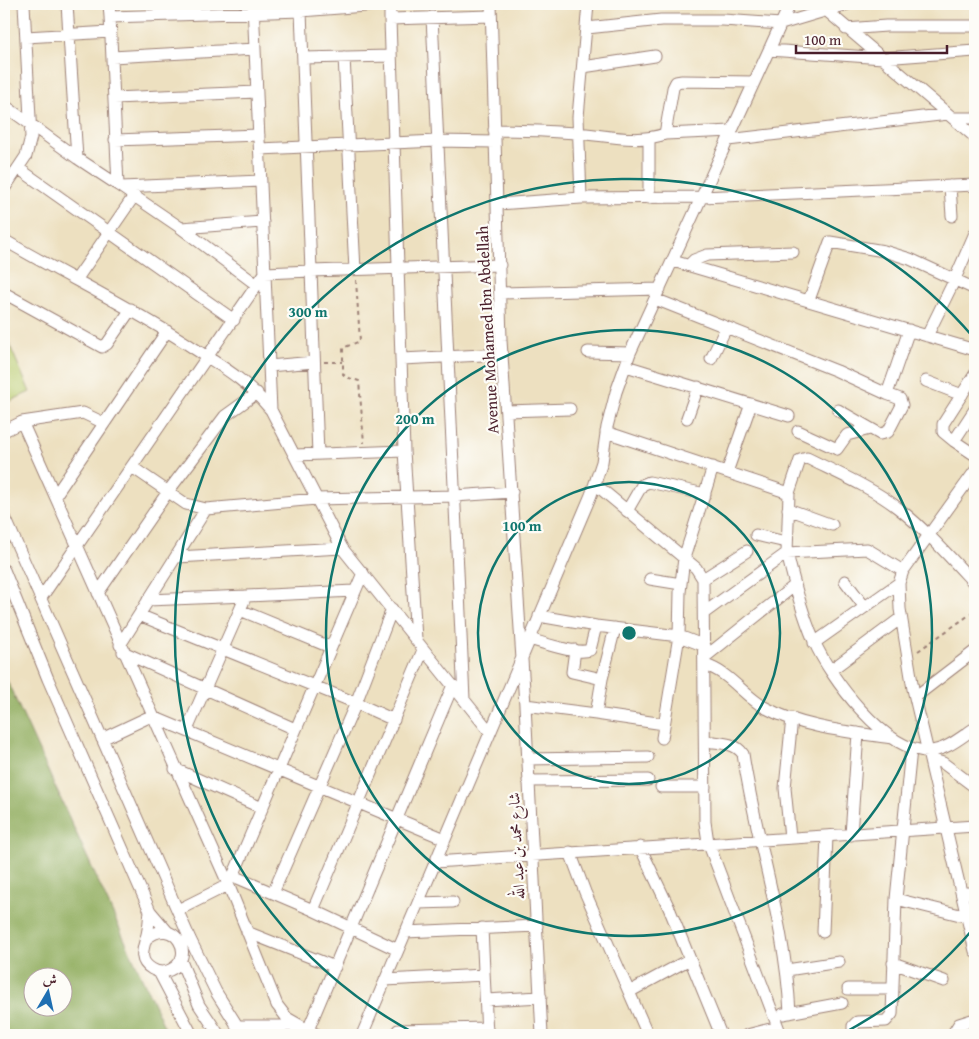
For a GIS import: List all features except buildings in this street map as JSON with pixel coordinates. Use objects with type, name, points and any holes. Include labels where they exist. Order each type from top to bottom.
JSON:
[{"type":"street","points":[[4,189],[28,151],[31,127],[24,4]]},
{"type":"street","points":[[67,4],[76,158]]},
{"type":"street","points":[[108,4],[120,186]]},
{"type":"street","points":[[110,16],[254,8],[301,11],[390,4],[390,56],[404,451],[416,639]]},
{"type":"street","points":[[581,198],[578,117],[588,4]]},
{"type":"street","points":[[362,1035],[595,484],[602,462],[606,432],[616,392],[630,352],[790,4]]},
{"type":"street","points":[[587,28],[661,20],[723,20],[781,24],[848,4]]},
{"type":"street","points":[[254,8],[271,410]]},
{"type":"street","points":[[390,19],[432,17],[491,10]]},
{"type":"street","name":"Avenue Mohamed Ibn Abdellah","points":[[491,10],[503,354],[522,654]]},
{"type":"street","points":[[301,11],[318,454]]},
{"type":"street","points":[[827,11],[975,137]]},
{"type":"street","points":[[432,17],[464,699]]},
{"type":"street","points":[[846,29],[886,26],[975,26]]},
{"type":"street","points":[[26,36],[110,32]]},
{"type":"street","points":[[112,57],[256,49]]},
{"type":"street","points":[[769,50],[883,58],[975,51]]},
{"type":"street","points":[[303,58],[390,56]]},
{"type":"street","points":[[583,67],[654,56]]},
{"type":"street","points":[[344,57],[355,270]]},
{"type":"street","points":[[665,134],[676,82],[754,82]]},
{"type":"street","points":[[114,98],[257,92]]},
{"type":"street","points":[[5,109],[181,228],[257,285]]},
{"type":"street","points":[[494,130],[579,133],[631,139],[649,138],[665,134],[730,136],[951,116],[975,118]]},
{"type":"street","points":[[116,140],[259,134]]},
{"type":"street","points":[[649,138],[649,198]]},
{"type":"street","points":[[260,149],[437,141],[495,142]]},
{"type":"street","points":[[18,168],[108,234],[234,320]]},
{"type":"street","points":[[120,186],[261,181]]},
{"type":"street","points":[[498,204],[581,198],[702,197],[975,185]]},
{"type":"street","points":[[950,186],[952,216]]},
{"type":"street","points":[[76,280],[134,196]]},
{"type":"street","points":[[181,228],[263,222]]},
{"type":"street","points":[[926,336],[954,281],[975,232]]},
{"type":"street","points":[[4,240],[131,308],[244,381],[257,393],[271,410],[342,548],[490,732]]},
{"type":"street","points":[[809,300],[830,242],[884,251],[910,259],[954,281],[975,289]]},
{"type":"street","points":[[689,265],[694,260],[707,254],[793,252]]},
{"type":"street","points":[[673,261],[975,350]]},
{"type":"street","points":[[265,273],[500,266]]},
{"type":"street","points":[[41,598],[265,273]]},
{"type":"street","points":[[4,293],[102,347],[107,344],[131,308]]},
{"type":"street","points":[[501,293],[658,294],[726,328],[837,371],[900,399],[902,405],[888,432],[880,434],[838,410]]},
{"type":"street","points":[[710,359],[726,328]]},
{"type":"street","points":[[887,394],[909,330]]},
{"type":"street","points":[[55,496],[167,331]]},
{"type":"street","points":[[588,352],[630,352]]},
{"type":"street","points":[[402,359],[503,354]]},
{"type":"street","points":[[269,366],[314,362]]},
{"type":"street","points":[[626,366],[789,416]]},
{"type":"street","points":[[975,374],[942,428],[943,432],[975,455]]},
{"type":"street","points":[[926,381],[962,395]]},
{"type":"street","points":[[688,418],[698,387]]},
{"type":"street","points":[[98,593],[166,493],[225,416],[257,393]]},
{"type":"street","points":[[727,472],[751,404]]},
{"type":"street","points":[[506,411],[570,409]]},
{"type":"street","points":[[954,441],[975,409]]},
{"type":"street","points":[[4,431],[22,422],[65,414],[86,413],[104,423]]},
{"type":"street","points":[[22,422],[78,544],[151,716],[229,880],[277,1005],[287,1018],[309,1031]]},
{"type":"street","points":[[798,432],[837,448],[847,435],[870,429]]},
{"type":"street","points":[[606,432],[789,493]]},
{"type":"street","points":[[295,455],[404,451]]},
{"type":"street","points":[[975,583],[929,535],[896,507],[859,484],[807,458],[800,460],[789,493],[786,548],[794,586],[814,643],[844,693],[892,738],[911,749],[929,755],[943,763],[975,787]]},
{"type":"street","points":[[132,467],[166,493],[192,507],[206,509],[316,499],[408,498],[512,492]]},
{"type":"street","points":[[662,738],[679,636],[684,558],[713,467]]},
{"type":"street","points":[[975,471],[929,535],[904,572],[899,583],[901,618],[915,697],[962,893],[973,931],[975,951]]},
{"type":"street","points":[[628,511],[642,485],[649,482],[705,494]]},
{"type":"street","points":[[595,484],[696,568],[703,579],[706,741],[705,822],[708,842],[777,1026]]},
{"type":"street","points":[[122,648],[148,600],[206,509]]},
{"type":"street","points":[[788,509],[832,524]]},
{"type":"street","points":[[4,515],[216,992],[240,1031],[309,1031]]},
{"type":"street","points":[[756,535],[786,548],[867,549],[904,572]]},
{"type":"street","points":[[177,557],[342,548]]},
{"type":"street","points":[[704,613],[786,548]]},
{"type":"street","points":[[703,579],[747,552]]},
{"type":"street","points":[[4,570],[48,679],[150,911],[167,931],[177,937],[181,943],[183,954],[181,961],[170,970],[159,972]]},
{"type":"street","points":[[178,910],[229,880],[363,573]]},
{"type":"street","points":[[650,579],[681,584]]},
{"type":"street","points":[[845,582],[864,606]]},
{"type":"street","points":[[814,643],[899,583]]},
{"type":"street","points":[[705,656],[794,586]]},
{"type":"street","points":[[148,600],[354,591]]},
{"type":"street","points":[[187,730],[246,596]]},
{"type":"street","points":[[273,893],[356,703],[392,609]]},
{"type":"street","points":[[240,610],[330,648]]},
{"type":"street","points":[[139,615],[394,720]]},
{"type":"street","points":[[539,616],[596,626],[679,636],[705,656],[757,702],[792,718],[858,733],[892,738]]},
{"type":"street","points":[[831,670],[901,618]]},
{"type":"street","points":[[529,639],[585,652],[590,650],[596,626]]},
{"type":"street","points":[[596,714],[614,628]]},
{"type":"street","points":[[122,648],[205,690],[296,728]]},
{"type":"street","points":[[312,910],[423,650]]},
{"type":"street","points":[[575,650],[572,672],[602,679]]},
{"type":"street","points":[[915,697],[975,651]]},
{"type":"street","name":"شارع محمد بن عبد الله","points":[[522,654],[542,1035]]},
{"type":"street","points":[[309,1031],[453,685]]},
{"type":"street","points":[[526,705],[664,724]]},
{"type":"street","points":[[102,739],[151,716],[445,839]]},
{"type":"street","points":[[790,838],[786,788],[792,718]]},
{"type":"street","points":[[929,755],[975,728]]},
{"type":"street","points":[[850,835],[858,733]]},
{"type":"street","points":[[706,741],[731,745],[738,748],[743,754],[758,839],[787,970],[790,1013]]},
{"type":"street","points":[[853,1035],[853,1026],[857,1022],[886,1021],[890,1019],[892,1014],[896,899],[901,830],[911,749]]},
{"type":"street","points":[[528,759],[648,757]]},
{"type":"street","points":[[175,769],[262,808]]},
{"type":"street","points":[[528,781],[648,780]]},
{"type":"street","points":[[661,787],[705,787]]},
{"type":"street","points":[[435,862],[708,842],[850,835],[947,826],[975,826]]},
{"type":"street","points":[[822,932],[827,836]]},
{"type":"street","points":[[640,848],[722,1035]]},
{"type":"street","points":[[570,852],[648,1035]]},
{"type":"street","points":[[229,880],[273,893],[398,950]]},
{"type":"street","points":[[962,893],[975,893]]},
{"type":"street","points":[[896,899],[968,917]]},
{"type":"street","points":[[418,903],[453,902]]},
{"type":"street","points":[[150,911],[146,938],[143,945],[143,959],[148,966],[159,972],[192,1035]]},
{"type":"street","points":[[405,932],[537,926]]},
{"type":"street","points":[[398,1030],[487,1032],[482,928]]},
{"type":"street","points":[[146,938],[152,934],[167,931]]},
{"type":"street","points":[[248,932],[335,967]]},
{"type":"street","points":[[629,992],[690,959]]},
{"type":"street","points":[[181,961],[199,1005],[219,1035]]},
{"type":"street","points":[[787,970],[839,962]]},
{"type":"street","points":[[893,963],[944,981]]},
{"type":"street","points":[[385,980],[484,975]]},
{"type":"street","points":[[848,989],[892,989]]},
{"type":"street","points":[[486,1000],[540,997]]},
{"type":"street","points":[[747,1035],[777,1026],[790,1013],[842,1003]]},
{"type":"street","points":[[952,1035],[959,1024],[975,1020]]},
{"type":"path","points":[[355,270],[360,341],[343,348],[343,362],[344,377],[359,381],[364,452]]},
{"type":"path","points":[[314,362],[343,362]]},
{"type":"path","points":[[908,658],[975,611]]},
{"type":"green space","points":[[4,332],[30,392],[4,404]]},
{"type":"green space","points":[[4,674],[168,1035],[4,1035]]}]
